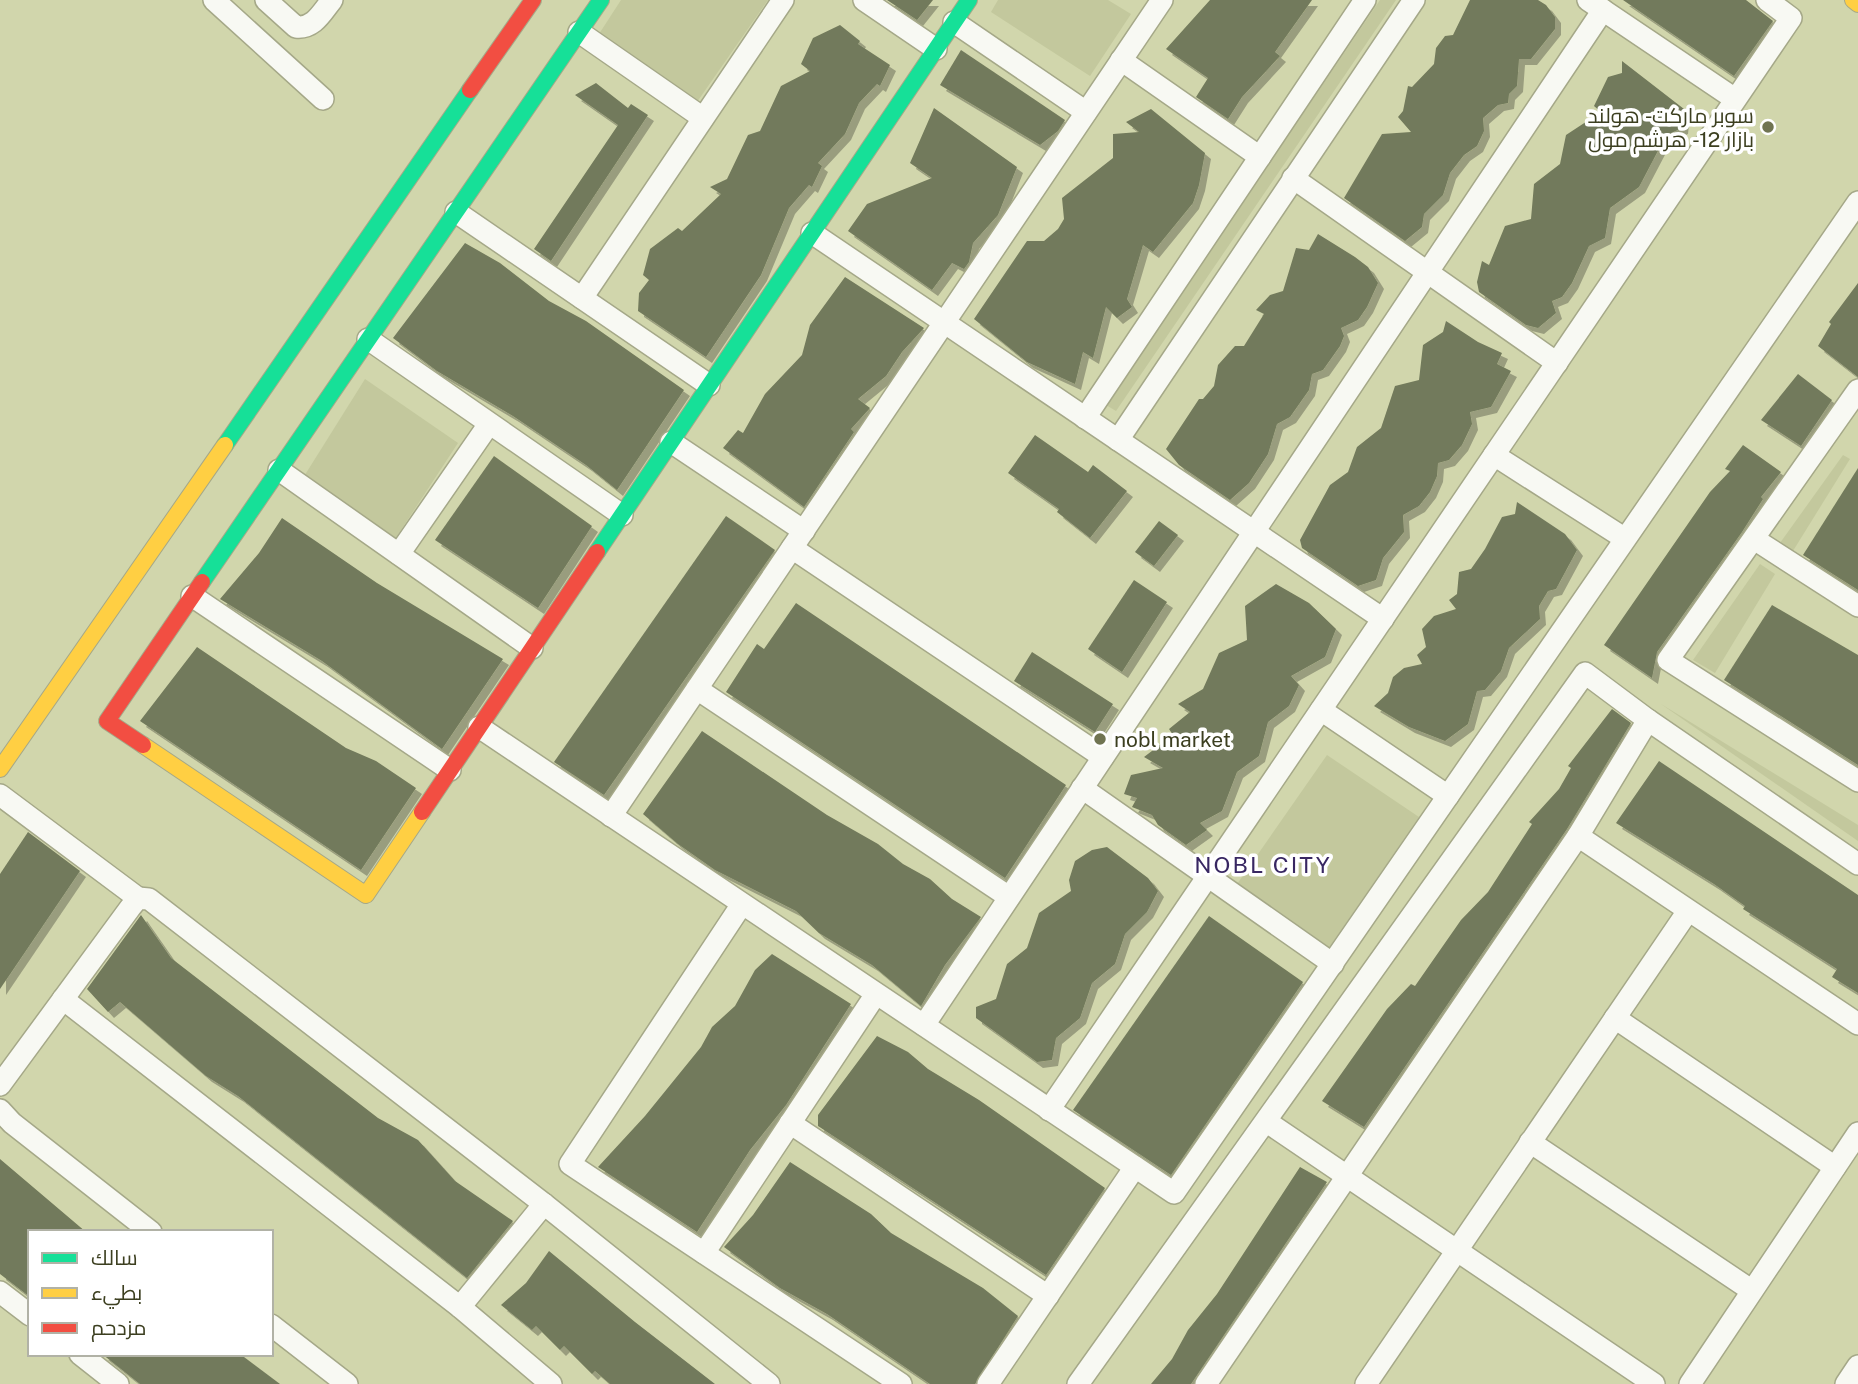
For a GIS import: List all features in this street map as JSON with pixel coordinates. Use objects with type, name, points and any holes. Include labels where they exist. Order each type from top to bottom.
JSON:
[{"type":"street","points":[[214,0],[323,99]]},
{"type":"street","points":[[266,0],[296,27],[303,28],[312,24],[332,0]]},
{"type":"street","points":[[0,769],[533,0]]},
{"type":"street","points":[[601,0],[107,721],[366,895],[969,0]]},
{"type":"street","points":[[582,299],[783,0]]},
{"type":"street","points":[[864,0],[936,49]]},
{"type":"street","points":[[1085,418],[1364,0]]},
{"type":"street","points":[[1118,440],[1414,0]]},
{"type":"street","points":[[1049,1110],[1791,19],[1767,0]]},
{"type":"street","points":[[1853,0],[1858,4]]},
{"type":"street","points":[[611,816],[1122,60],[1154,3]]},
{"type":"street","points":[[923,1026],[1427,272],[1595,5],[1735,99]]},
{"type":"street","points":[[954,22],[1086,112]]},
{"type":"street","points":[[579,32],[704,118]]},
{"type":"street","points":[[1122,60],[1260,157]]},
{"type":"street","points":[[1293,178],[1557,363]]},
{"type":"street","points":[[479,727],[1174,1193],[1858,202]]},
{"type":"street","points":[[456,212],[709,385]]},
{"type":"street","points":[[812,233],[1383,619]]},
{"type":"street","points":[[368,339],[622,515]]},
{"type":"street","points":[[1858,390],[1850,419],[1754,539],[1668,660],[1858,781]]},
{"type":"street","points":[[399,554],[489,424]]},
{"type":"street","points":[[671,442],[798,539],[1103,757]]},
{"type":"street","points":[[1494,455],[1624,538]]},
{"type":"street","points":[[279,470],[532,648]]},
{"type":"street","points":[[1754,539],[1858,606]]},
{"type":"street","points":[[192,596],[450,770]]},
{"type":"street","points":[[1078,1384],[1585,673],[1648,720],[1858,864]]},
{"type":"street","points":[[697,689],[1009,897]]},
{"type":"street","points":[[1321,710],[1448,796]]},
{"type":"street","points":[[1206,1384],[1578,836],[1648,720]]},
{"type":"street","points":[[1082,788],[1333,964]]},
{"type":"street","points":[[0,795],[138,898],[149,900],[175,917],[544,1204],[769,1384]]},
{"type":"street","points":[[1578,836],[1858,1024]]},
{"type":"street","points":[[0,1085],[138,898]]},
{"type":"street","points":[[742,904],[570,1164],[901,1384]]},
{"type":"street","points":[[1370,1382],[1688,911]]},
{"type":"street","points":[[704,1253],[876,994]]},
{"type":"street","points":[[63,999],[460,1307],[551,1384]]},
{"type":"street","points":[[1615,1018],[1835,1167]]},
{"type":"street","points":[[0,1111],[149,1230]]},
{"type":"street","points":[[1267,1122],[1654,1384]]},
{"type":"street","points":[[790,1124],[1048,1296]]},
{"type":"street","points":[[1690,1384],[1858,1133]]},
{"type":"street","points":[[1530,1142],[1751,1290]]},
{"type":"street","points":[[988,1384],[1135,1167]]},
{"type":"street","points":[[460,1307],[544,1204]]},
{"type":"street","points":[[0,1292],[28,1313]]},
{"type":"street","points":[[273,1327],[347,1384]]},
{"type":"street","points":[[83,1356],[118,1384]]},
{"type":"street","points":[[1846,1384],[1858,1366]]},
{"type":"green space","points":[[621,0],[768,0],[697,102],[599,34]]},
{"type":"green space","points":[[998,0],[1108,0],[1131,14],[1090,76],[991,12]]},
{"type":"green space","points":[[1380,0],[1396,0],[1116,411],[1106,405]]},
{"type":"green space","points":[[365,379],[458,443],[395,539],[303,478]]},
{"type":"green space","points":[[1843,455],[1850,459],[1788,559],[1775,550]]},
{"type":"green space","points":[[1760,564],[1775,574],[1715,673],[1693,660]]},
{"type":"green space","points":[[1661,704],[1858,825],[1858,841]]},
{"type":"green space","points":[[1327,755],[1419,817],[1328,949],[1235,887]]},
{"type":"building","points":[[887,0],[933,0],[917,20]]},
{"type":"building","points":[[1210,0],[1312,0],[1275,52],[1280,56],[1242,97],[1228,119],[1196,97],[1208,78],[1166,49]]},
{"type":"building","points":[[1470,0],[1538,0],[1546,5],[1555,17],[1555,29],[1531,59],[1519,59],[1517,86],[1509,94],[1508,103],[1498,105],[1483,118],[1484,131],[1477,146],[1464,155],[1450,173],[1443,195],[1424,214],[1422,227],[1405,241],[1344,198],[1382,134],[1411,132],[1398,117],[1403,111],[1408,86],[1412,87],[1434,64],[1436,48],[1445,36],[1453,35]]},
{"type":"building","points":[[1623,0],[1746,0],[1773,21],[1734,76]]},
{"type":"building","points":[[840,25],[860,41],[858,44],[890,65],[880,86],[877,84],[859,103],[845,134],[818,163],[822,166],[812,187],[809,185],[789,208],[761,275],[706,357],[638,311],[639,293],[649,280],[643,275],[650,249],[678,228],[682,231],[721,194],[710,187],[727,179],[748,135],[760,131],[781,86],[810,71],[801,64],[813,38]]},
{"type":"building","points":[[961,50],[1065,120],[1058,131],[1040,145],[940,85]]},
{"type":"building","points":[[1622,61],[1684,109],[1682,128],[1671,133],[1670,144],[1661,145],[1639,187],[1610,208],[1605,238],[1589,246],[1572,283],[1562,297],[1552,301],[1556,313],[1538,328],[1526,325],[1479,292],[1477,282],[1482,261],[1489,265],[1505,226],[1531,219],[1534,184],[1560,164],[1566,135],[1601,112],[1594,106],[1608,77],[1622,73]]},
{"type":"building","points":[[596,83],[628,108],[631,104],[648,115],[551,261],[534,249],[618,125],[575,95]]},
{"type":"building","points":[[934,108],[1017,167],[998,215],[973,243],[969,262],[964,269],[952,263],[932,290],[848,231],[867,204],[932,178],[910,163]]},
{"type":"building","points":[[1151,109],[1205,153],[1199,185],[1193,203],[1153,252],[1143,245],[1127,299],[1132,307],[1117,318],[1106,307],[1093,358],[1083,352],[1075,384],[1027,362],[974,319],[1027,241],[1044,241],[1058,229],[1064,219],[1062,198],[1113,158],[1113,134],[1139,132],[1126,122]]},
{"type":"building","points":[[1318,234],[1368,267],[1378,283],[1358,320],[1341,328],[1344,336],[1340,346],[1323,370],[1312,374],[1309,390],[1290,417],[1277,424],[1268,454],[1249,483],[1230,500],[1179,465],[1166,449],[1199,399],[1203,399],[1214,386],[1218,365],[1235,346],[1244,346],[1264,314],[1256,310],[1270,295],[1283,291],[1296,248],[1309,250]]},
{"type":"building","points":[[465,243],[500,263],[549,301],[586,321],[684,390],[617,490],[586,465],[513,416],[437,371],[393,338]]},
{"type":"building","points":[[845,277],[924,328],[902,352],[886,376],[858,399],[870,408],[851,429],[854,432],[804,507],[723,448],[738,430],[743,433],[765,394],[802,355],[810,325]]},
{"type":"building","points":[[1858,283],[1858,377],[1818,346],[1831,324],[1829,322]]},
{"type":"building","points":[[1446,321],[1478,342],[1502,353],[1497,364],[1511,371],[1491,407],[1470,412],[1472,424],[1462,445],[1449,460],[1438,463],[1437,476],[1430,492],[1419,506],[1403,515],[1404,532],[1383,558],[1376,580],[1358,586],[1302,548],[1300,540],[1330,485],[1348,472],[1357,447],[1381,428],[1395,386],[1419,380],[1423,345],[1443,332]]},
{"type":"building","points":[[1798,374],[1832,400],[1801,446],[1761,420]]},
{"type":"building","points":[[1035,435],[1088,472],[1093,465],[1127,491],[1090,538],[1057,512],[1059,509],[1008,473]]},
{"type":"building","points":[[1743,445],[1781,472],[1761,497],[1763,499],[1742,532],[1657,652],[1652,678],[1604,645],[1710,492],[1730,471],[1725,469]]},
{"type":"building","points":[[494,456],[592,526],[538,608],[435,540]]},
{"type":"building","points":[[1858,468],[1858,590],[1803,555]]},
{"type":"building","points":[[1517,502],[1565,534],[1577,550],[1556,589],[1548,591],[1539,606],[1540,619],[1509,648],[1501,671],[1485,690],[1477,691],[1468,724],[1445,741],[1409,727],[1374,706],[1388,693],[1393,677],[1404,668],[1422,664],[1417,655],[1426,647],[1422,629],[1434,616],[1456,609],[1449,600],[1457,594],[1459,572],[1471,569],[1502,517],[1515,514]]},
{"type":"building","points":[[726,516],[775,550],[604,795],[554,762]]},
{"type":"building","points":[[282,518],[377,583],[503,659],[442,749],[322,661],[220,599],[259,553]]},
{"type":"building","points":[[1159,521],[1178,535],[1154,566],[1135,552]]},
{"type":"building","points":[[1134,580],[1167,602],[1122,672],[1088,649]]},
{"type":"building","points":[[1276,584],[1309,603],[1336,629],[1325,657],[1291,676],[1299,685],[1289,706],[1268,722],[1259,756],[1237,772],[1222,811],[1200,823],[1207,830],[1186,845],[1158,825],[1152,815],[1132,807],[1137,798],[1124,794],[1131,775],[1163,768],[1144,757],[1173,735],[1169,729],[1190,712],[1178,704],[1203,689],[1219,653],[1247,640],[1245,606]]},
{"type":"building","points":[[796,603],[1066,785],[1005,878],[726,692],[757,644],[764,649]]},
{"type":"building","points":[[1772,605],[1858,655],[1858,765],[1724,680]]},
{"type":"building","points":[[197,647],[346,748],[376,761],[416,788],[361,870],[140,721]]},
{"type":"building","points":[[1032,652],[1113,704],[1095,732],[1014,681]]},
{"type":"building","points":[[1612,709],[1631,723],[1567,829],[1364,1127],[1322,1101],[1387,1009],[1411,984],[1415,986],[1461,920],[1488,892],[1532,824],[1529,822],[1559,789],[1571,768],[1568,766]]},
{"type":"building","points":[[702,731],[827,815],[878,844],[981,917],[945,965],[921,1006],[872,965],[819,933],[796,911],[715,870],[678,844],[643,814]]},
{"type":"building","points":[[1659,761],[1858,895],[1858,993],[1832,977],[1837,969],[1743,909],[1745,906],[1714,884],[1616,823]]},
{"type":"building","points":[[28,832],[80,871],[0,989],[0,874]]},
{"type":"building","points":[[1107,847],[1148,878],[1158,891],[1147,912],[1125,934],[1115,964],[1092,983],[1080,1018],[1056,1038],[1052,1060],[1037,1062],[976,1018],[976,1007],[996,999],[1007,964],[1027,948],[1039,913],[1071,891],[1069,880],[1075,861],[1092,850]]},
{"type":"building","points":[[141,915],[171,958],[378,1118],[418,1140],[455,1181],[513,1221],[467,1278],[238,1096],[206,1076],[120,1002],[108,1012],[87,989]]},
{"type":"building","points":[[1209,916],[1303,982],[1171,1175],[1073,1110]]},
{"type":"building","points":[[772,954],[851,1004],[786,1105],[750,1150],[697,1232],[598,1167],[645,1116],[701,1047],[712,1027],[735,1006],[755,970]]},
{"type":"building","points":[[877,1036],[908,1052],[928,1069],[979,1100],[1105,1188],[1046,1275],[818,1126],[818,1115]]},
{"type":"building","points":[[0,1159],[84,1230],[28,1230],[28,1295],[0,1274]]},
{"type":"building","points":[[790,1162],[871,1214],[891,1233],[983,1288],[1018,1316],[975,1384],[930,1384],[827,1314],[780,1288],[724,1247],[753,1215]]},
{"type":"building","points":[[1300,1167],[1327,1182],[1191,1384],[1151,1384],[1172,1359],[1188,1330],[1217,1294]]},
{"type":"building","points":[[549,1251],[715,1384],[610,1384],[595,1371],[592,1374],[564,1346],[560,1350],[536,1326],[532,1330],[501,1305],[526,1283]]},
{"type":"building","points":[[105,1356],[243,1356],[280,1384],[140,1384]]},
{"type":"traffic: fast","points":[[202,582],[601,0]]},
{"type":"traffic: fast","points":[[597,552],[969,0]]},
{"type":"traffic: fast","points":[[225,445],[470,90]]},
{"type":"traffic: slow","points":[[1853,0],[1858,4]]},
{"type":"traffic: slow","points":[[0,769],[225,445]]},
{"type":"traffic: slow","points":[[143,745],[366,895],[422,812]]},
{"type":"traffic: jam","points":[[470,90],[533,0]]},
{"type":"traffic: jam","points":[[422,812],[597,552]]},
{"type":"traffic: jam","points":[[143,745],[107,721],[202,582]]},
{"type":"place","name":"سوبر ماركت - هولند بازار 12 - هرشم مول","points":[[1768,127]]},
{"type":"place","name":"nobl market","points":[[1100,739]]},
{"type":"district","name":"NOBL CITY","points":[[1263,864]]}]
